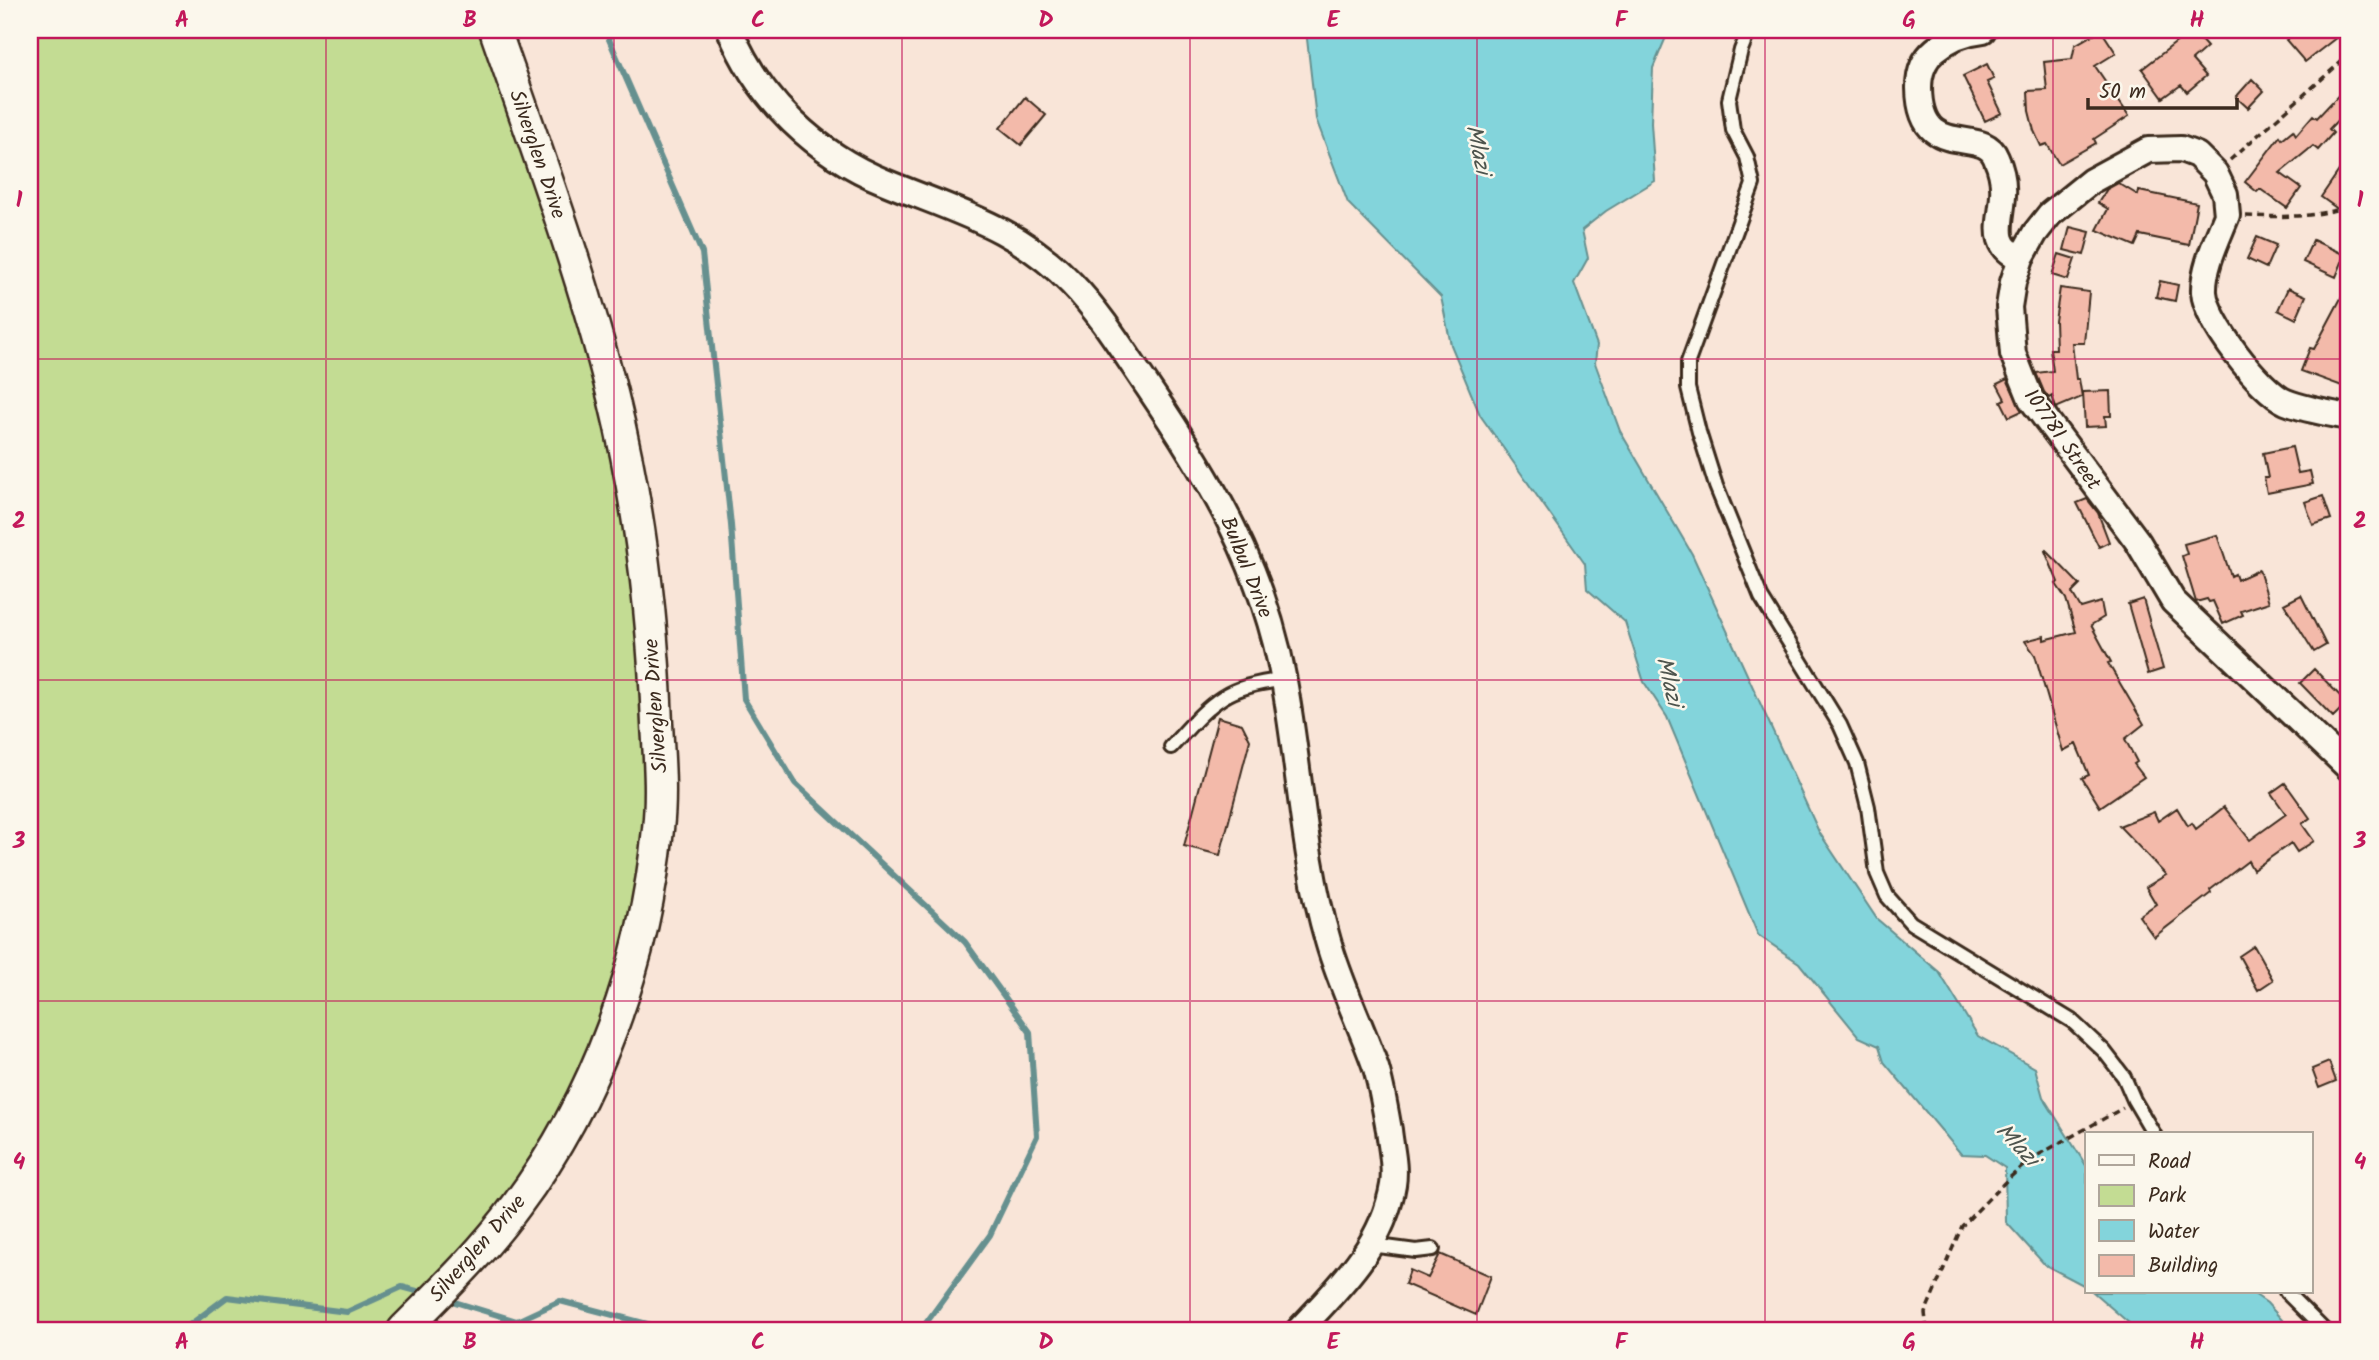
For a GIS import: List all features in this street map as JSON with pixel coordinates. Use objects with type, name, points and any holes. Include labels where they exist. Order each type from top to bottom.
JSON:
[{"type":"street","name":"Silverglen Drive","points":[[406,1327],[477,1254],[517,1205],[574,1111],[613,1025],[636,951],[650,888],[659,826],[656,684],[648,601],[631,488],[613,400],[576,270],[495,30]]},
{"type":"street","name":"Bulbul Drive","points":[[730,30],[750,71],[769,99],[790,121],[840,158],[882,181],[926,196],[1004,231],[1038,251],[1076,288],[1136,370],[1217,495],[1256,577],[1284,680],[1308,851],[1320,910],[1329,946],[1377,1071],[1394,1167],[1393,1185],[1385,1216],[1371,1245],[1306,1329]]},
{"type":"street","points":[[1983,30],[1958,35],[1942,44],[1927,58],[1919,81],[1922,109],[1924,118],[1933,131],[1954,140],[1985,146],[1995,153],[2003,186],[2000,237],[2010,254],[2021,258]]},
{"type":"street","name":"107781 Street","points":[[2215,173],[2197,155],[2189,151],[2174,148],[2148,150],[2074,194],[2042,223],[2021,258],[2009,307],[2012,354],[2031,399],[2138,542],[2173,601],[2349,768]]},
{"type":"street","points":[[2215,173],[2225,194],[2227,215],[2204,285],[2207,307],[2212,319],[2264,387],[2284,401],[2349,417]]},
{"type":"lane","points":[[1749,30],[1741,50],[1729,100],[1733,130],[1747,157],[1753,184],[1688,362],[1688,388],[1716,486],[1761,597],[1840,725],[1857,762],[1868,807],[1877,873],[1887,896],[1911,923],[2072,1021],[2104,1051],[2124,1077],[2153,1132]]},
{"type":"lane","points":[[1171,747],[1205,709],[1229,693],[1254,683],[1284,680]]},
{"type":"lane","points":[[1371,1245],[1416,1251],[1433,1249]]},
{"type":"lane","points":[[2288,1294],[2324,1330]]},
{"type":"path","points":[[2215,173],[2349,55]]},
{"type":"path","points":[[2227,215],[2295,218],[2328,214],[2349,206]]},
{"type":"path","points":[[1927,1330],[1925,1313],[1962,1226],[2031,1159],[2112,1116],[2134,1100]]},
{"type":"green space","points":[[30,30],[493,30],[612,399],[659,778],[637,938],[563,1124],[400,1330],[30,1330]]},
{"type":"water","name":"Mlazi","points":[[1306,30],[1669,30],[1653,68],[1651,123],[1655,181],[1606,211],[1582,230],[1588,258],[1574,283],[1597,345],[1595,363],[1620,431],[1692,554],[1819,832],[1877,919],[1939,972],[1978,1036],[2035,1068],[2043,1097],[2085,1164],[2085,1286],[2045,1265],[2006,1222],[2005,1168],[1985,1155],[1961,1154],[1884,1062],[1879,1046],[1859,1037],[1799,963],[1758,935],[1667,717],[1644,682],[1625,622],[1587,589],[1585,564],[1480,415],[1451,345],[1441,297],[1348,203],[1316,119]]},
{"type":"water","points":[[2095,1294],[2254,1294],[2267,1303],[2291,1330],[2137,1330]]},
{"type":"building","points":[[2101,30],[2116,53],[2095,66],[2129,116],[2094,139],[2096,143],[2059,164],[2047,144],[2041,146],[2034,131],[2028,91],[2047,90],[2044,62],[2072,59],[2075,45]]},
{"type":"building","points":[[2192,30],[2207,47],[2192,60],[2206,76],[2187,92],[2181,85],[2163,98],[2142,69]]},
{"type":"building","points":[[2300,30],[2346,30],[2305,62],[2286,40]]},
{"type":"building","points":[[1987,64],[1994,79],[1987,82],[2002,113],[1985,121],[1963,76]]},
{"type":"building","points":[[2252,79],[2264,91],[2248,108],[2236,97]]},
{"type":"building","points":[[2349,84],[2349,108],[2329,129],[2333,133],[2318,150],[2313,146],[2280,173],[2301,188],[2287,208],[2260,189],[2257,192],[2245,182],[2280,136],[2282,139],[2293,130],[2296,135],[2313,115],[2317,118]]},
{"type":"building","points":[[1025,97],[1046,115],[1021,145],[1000,128]]},
{"type":"building","points":[[2349,156],[2349,217],[2321,197]]},
{"type":"building","points":[[2118,183],[2138,195],[2139,191],[2197,203],[2189,245],[2140,235],[2135,246],[2097,230],[2108,209],[2098,203],[2107,189]]},
{"type":"building","points":[[2070,227],[2090,232],[2084,255],[2064,250]]},
{"type":"building","points":[[2257,237],[2276,245],[2266,268],[2247,259]]},
{"type":"building","points":[[2313,240],[2345,255],[2336,277],[2303,262]]},
{"type":"building","points":[[2059,254],[2075,259],[2068,280],[2052,275]]},
{"type":"building","points":[[2160,281],[2178,285],[2175,301],[2156,297]]},
{"type":"building","points":[[2349,283],[2349,363],[2342,386],[2301,371],[2310,348],[2314,349]]},
{"type":"building","points":[[2060,288],[2089,292],[2084,343],[2072,343],[2076,379],[2079,379],[2082,397],[2056,408],[2052,396],[2049,398],[2044,392],[2036,373],[2053,371],[2050,349],[2056,349],[2055,321]]},
{"type":"building","points":[[2288,288],[2306,296],[2296,319],[2278,310]]},
{"type":"building","points":[[2007,379],[2022,411],[2009,417],[2001,401],[2005,399],[1997,384]]},
{"type":"building","points":[[2110,391],[2111,416],[2105,416],[2106,426],[2085,427],[2083,392]]},
{"type":"building","points":[[2292,447],[2298,473],[2310,471],[2313,484],[2267,493],[2264,478],[2268,478],[2263,453]]},
{"type":"building","points":[[2323,496],[2331,519],[2313,525],[2305,502]]},
{"type":"building","points":[[2087,499],[2098,513],[2109,542],[2099,547],[2077,503]]},
{"type":"building","points":[[2217,535],[2231,576],[2235,574],[2237,580],[2259,570],[2269,602],[2241,611],[2243,615],[2223,624],[2213,601],[2209,602],[2207,599],[2196,602],[2182,556],[2187,554],[2184,544]]},
{"type":"building","points":[[2046,550],[2080,585],[2072,593],[2081,608],[2101,602],[2104,617],[2091,625],[2111,662],[2108,663],[2144,724],[2125,739],[2137,762],[2134,764],[2144,777],[2100,807],[2082,778],[2089,775],[2076,744],[2063,751],[2035,655],[2025,641],[2044,636],[2044,640],[2076,632],[2066,599],[2056,584],[2058,582]]},
{"type":"building","points":[[2301,595],[2326,645],[2314,652],[2284,604]]},
{"type":"building","points":[[2143,599],[2163,669],[2148,674],[2128,604]]},
{"type":"building","points":[[2314,669],[2347,703],[2333,717],[2300,683]]},
{"type":"building","points":[[1218,717],[1242,724],[1250,740],[1220,855],[1184,846]]},
{"type":"building","points":[[2285,783],[2310,818],[2302,824],[2314,841],[2297,852],[2291,843],[2253,870],[2248,861],[2154,937],[2139,916],[2156,904],[2146,887],[2166,875],[2119,826],[2154,812],[2158,821],[2177,808],[2188,826],[2192,823],[2196,829],[2224,807],[2250,840],[2286,814],[2271,793]]},
{"type":"building","points":[[2254,946],[2273,980],[2258,990],[2239,956]]},
{"type":"building","points":[[2329,1062],[2336,1081],[2319,1088],[2312,1069]]},
{"type":"building","points":[[1440,1254],[1491,1276],[1476,1315],[1405,1284],[1410,1270],[1428,1278]]},
{"type":"waterway","points":[[605,30],[702,253],[731,525],[744,699],[795,783],[965,942],[1030,1032],[1037,1136],[990,1235],[921,1330]]},
{"type":"waterway","points":[[183,1330],[227,1297],[347,1312],[402,1287],[428,1294]]},
{"type":"waterway","points":[[445,1299],[517,1321],[560,1301],[670,1330]]}]
